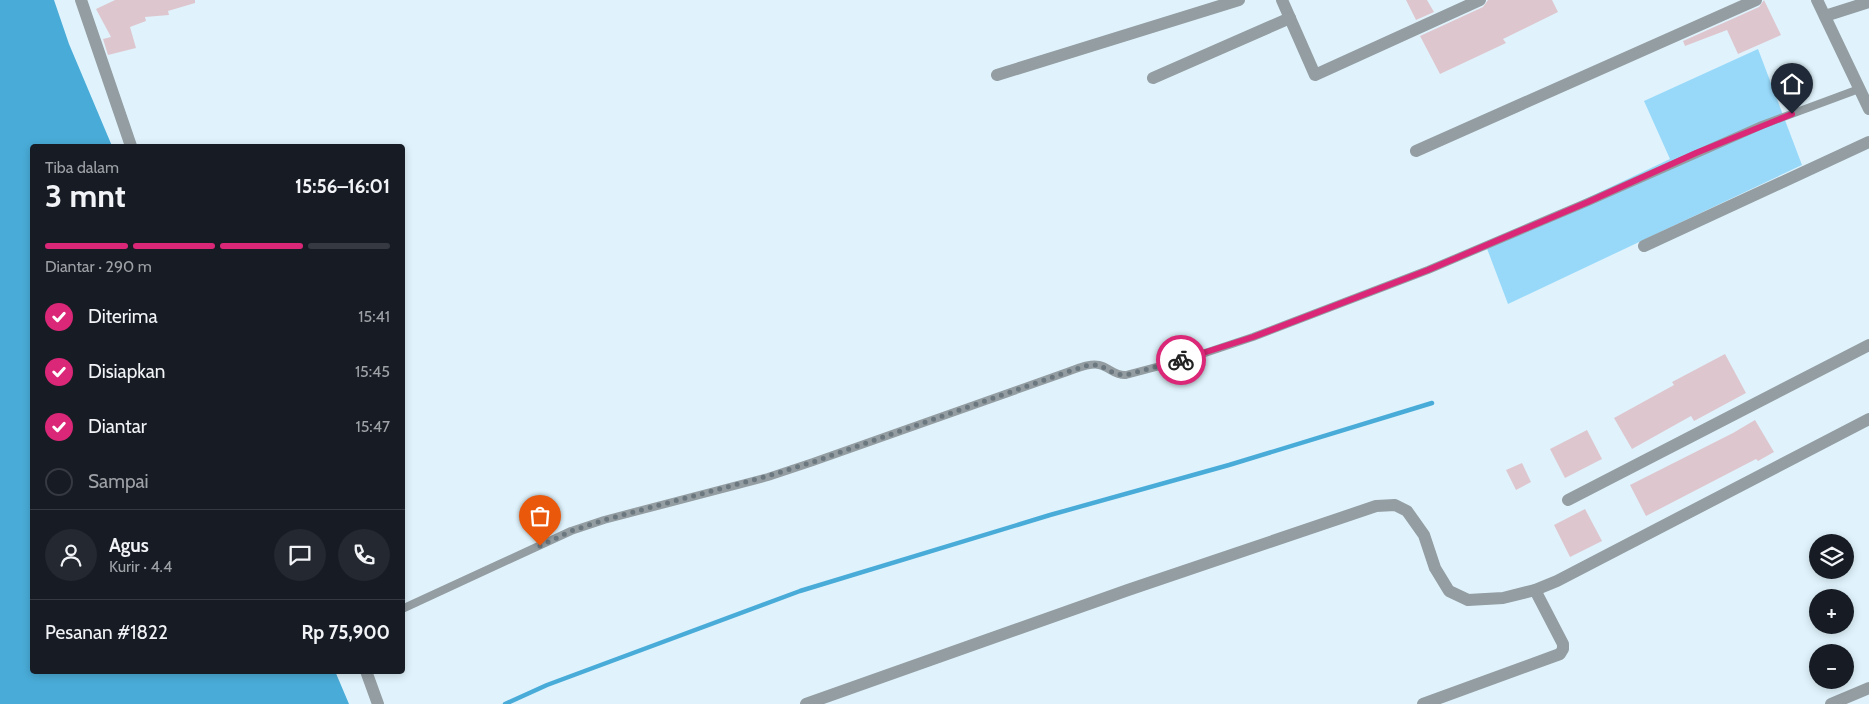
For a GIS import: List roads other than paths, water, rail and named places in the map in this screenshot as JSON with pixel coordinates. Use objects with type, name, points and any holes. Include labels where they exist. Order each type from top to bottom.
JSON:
[{"type":"street","points":[[81,0],[130,144]]},
{"type":"street","points":[[997,75],[1239,0]]},
{"type":"street","points":[[1282,0],[1315,75],[1480,0]]},
{"type":"street","points":[[1416,150],[1756,0]]},
{"type":"street","points":[[1817,0],[1869,109]]},
{"type":"street","points":[[1825,16],[1869,2]]},
{"type":"street","points":[[1153,78],[1290,18]]},
{"type":"street","points":[[1644,246],[1869,142]]},
{"type":"street","points":[[1568,500],[1869,345]]},
{"type":"street","points":[[806,704],[1118,593],[1376,506],[1395,505],[1407,511],[1424,535],[1435,568],[1449,591],[1468,600],[1503,598],[1535,590],[1566,577],[1869,419]]},
{"type":"street","points":[[1423,704],[1560,654],[1563,644],[1535,590]]},
{"type":"street","points":[[367,674],[378,704]]},
{"type":"street","points":[[1831,704],[1869,688]]},
{"type":"lane","points":[[405,608],[571,531],[604,520],[813,462],[1070,371],[1089,365],[1099,365],[1116,374],[1126,375],[1190,358],[1253,337],[1428,270],[1762,125],[1863,93]]},
{"type":"waterway","points":[[505,704],[547,685],[800,591],[1050,515],[1229,465],[1432,403]]}]
